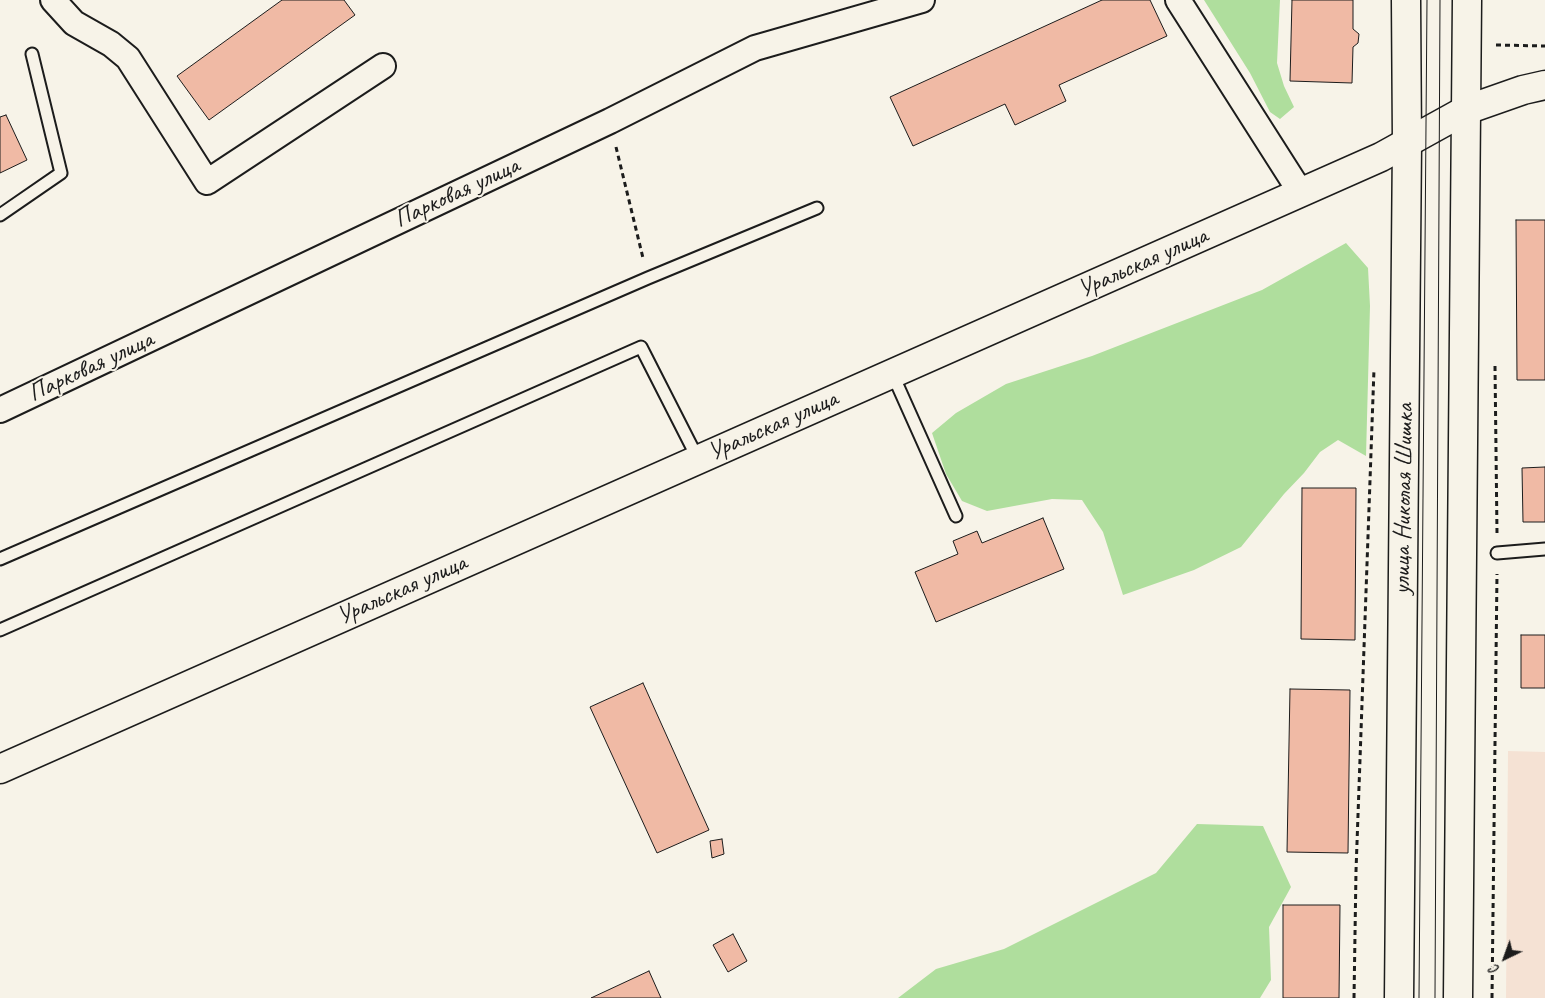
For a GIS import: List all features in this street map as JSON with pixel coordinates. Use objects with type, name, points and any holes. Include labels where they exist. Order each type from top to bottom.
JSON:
[{"type":"main road","name":"улица Николая Шишка","points":[[1400,998],[1407,144],[1406,0]]},
{"type":"main road","points":[[1458,998],[1467,0]]},
{"type":"main road","name":"Уральская улица","points":[[0,769],[1301,193],[1407,144],[1466,110],[1523,90],[1545,85]]},
{"type":"street","points":[[53,0],[74,23],[111,44],[128,58],[207,182],[383,66]]},
{"type":"street","name":"Парковая улица","points":[[0,410],[610,121],[755,48],[922,0]]},
{"type":"street","points":[[1178,0],[1301,193]]},
{"type":"lane","points":[[0,214],[61,173],[32,54]]},
{"type":"lane","points":[[0,559],[648,278],[818,208]]},
{"type":"lane","points":[[0,630],[641,347],[698,459]]},
{"type":"lane","points":[[892,373],[956,516]]},
{"type":"lane","points":[[1497,553],[1545,549]]},
{"type":"path","points":[[1494,45],[1545,46]]},
{"type":"path","points":[[610,121],[648,278]]},
{"type":"path","points":[[1354,998],[1356,851],[1374,365]]},
{"type":"shaded area","points":[[1508,751],[1545,752],[1545,998],[1506,998]]},
{"type":"green space","points":[[1204,0],[1280,0],[1277,63],[1284,86],[1294,107],[1280,119],[1270,112],[1250,73]]},
{"type":"green space","points":[[1346,243],[1368,268],[1370,306],[1366,456],[1338,440],[1320,452],[1241,547],[1194,570],[1123,595],[1103,532],[1082,500],[1052,499],[987,511],[962,501],[946,474],[932,433],[956,413],[1006,384],[1092,356],[1262,290]]},
{"type":"green space","points":[[1197,824],[1263,826],[1291,887],[1269,927],[1271,980],[1260,998],[898,998],[936,969],[1004,949],[1156,873]]},
{"type":"building","points":[[282,0],[344,0],[355,15],[209,120],[177,76]]},
{"type":"building","points":[[1102,0],[1150,0],[1167,36],[1059,85],[1066,101],[1015,125],[1005,104],[913,146],[890,97]]},
{"type":"building","points":[[1292,0],[1353,0],[1353,29],[1359,34],[1358,43],[1353,47],[1352,83],[1290,81]]},
{"type":"building","points":[[6,115],[27,160],[0,173],[0,117]]},
{"type":"building","points":[[1516,220],[1545,220],[1545,380],[1517,380]]},
{"type":"building","points":[[1545,467],[1545,522],[1523,522],[1522,468]]},
{"type":"building","points":[[1302,488],[1356,488],[1355,640],[1301,639]]},
{"type":"building","points":[[1043,518],[1064,569],[936,622],[915,572],[958,554],[953,541],[977,531],[982,543]]},
{"type":"building","points":[[1521,635],[1545,635],[1545,688],[1521,688]]},
{"type":"building","points":[[643,683],[709,830],[657,853],[590,707]]},
{"type":"building","points":[[1290,689],[1350,690],[1348,853],[1287,852]]},
{"type":"building","points":[[722,839],[724,854],[712,858],[710,841]]},
{"type":"building","points":[[1283,905],[1340,905],[1339,998],[1283,998]]},
{"type":"building","points":[[733,934],[747,961],[728,972],[713,945]]},
{"type":"building","points":[[649,971],[661,998],[591,998]]},
{"type":"tram line","points":[[1419,998],[1427,0]]},
{"type":"tram line","points":[[1435,998],[1440,0]]}]
